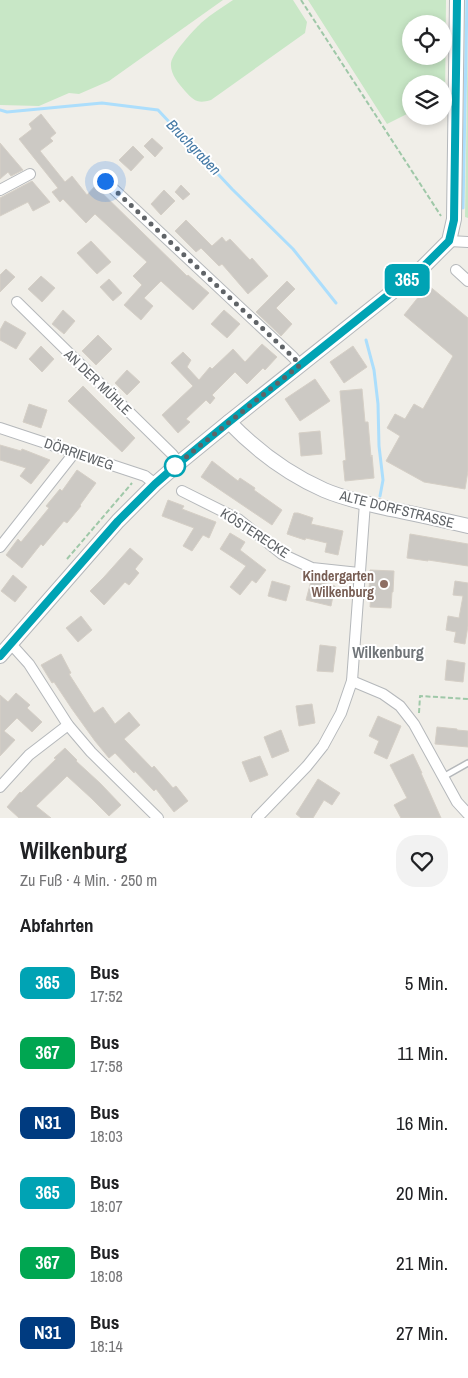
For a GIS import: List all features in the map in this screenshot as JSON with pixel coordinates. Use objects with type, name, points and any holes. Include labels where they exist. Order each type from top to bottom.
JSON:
[{"type":"main road","points":[[0,656],[118,521],[155,484],[229,422],[421,269],[449,241],[454,220],[457,0]]},
{"type":"main road","name":"ALTE DORFSTRASSE","points":[[229,422],[265,455],[295,476],[325,491],[365,503],[468,526]]},
{"type":"street","points":[[0,190],[30,174]]},
{"type":"street","points":[[105,181],[300,365]]},
{"type":"street","points":[[449,241],[468,242]]},
{"type":"street","points":[[456,270],[468,281]]},
{"type":"street","name":"AN DER MÜHLE","points":[[17,302],[179,463]]},
{"type":"street","name":"DÖRRIEWEG","points":[[0,428],[145,476],[155,484]]},
{"type":"street","points":[[0,547],[75,452]]},
{"type":"street","name":"KÖSTERECKE","points":[[182,491],[238,519],[282,554],[312,568],[359,572]]},
{"type":"street","points":[[257,818],[307,766],[323,746],[340,713],[352,681],[365,503]]},
{"type":"street","points":[[11,644],[29,664],[68,724],[91,752],[158,818]]},
{"type":"street","points":[[352,681],[383,694],[400,706],[414,724],[456,802],[468,814]]},
{"type":"street","points":[[0,787],[29,754],[68,724]]},
{"type":"lane","points":[[443,777],[468,763]]},
{"type":"path","points":[[301,0],[444,220]]},
{"type":"path","points":[[414,724],[419,718],[420,696],[468,699]]},
{"type":"green space","points":[[0,0],[223,0],[109,81],[79,94],[69,93],[39,106],[0,105]]},
{"type":"green space","points":[[233,0],[293,0],[307,22],[305,33],[211,100],[196,101],[175,78],[171,63],[175,53],[201,23]]},
{"type":"green space","points":[[308,0],[446,0],[446,15],[402,15],[402,65],[445,65],[445,75],[402,75],[402,116],[387,124]]},
{"type":"green space","points":[[468,29],[468,218],[465,217]]},
{"type":"building","points":[[41,114],[56,133],[50,138],[53,141],[40,151],[65,182],[72,176],[87,195],[95,186],[187,276],[209,293],[193,310],[161,281],[144,298],[153,306],[141,320],[124,305],[142,285],[133,276],[147,262],[95,214],[86,223],[63,199],[60,202],[52,192],[58,188],[19,139],[32,129],[29,124]]},
{"type":"building","points":[[152,138],[163,148],[155,157],[144,146]]},
{"type":"building","points":[[0,143],[23,170],[11,176],[8,172],[0,179]]},
{"type":"building","points":[[133,146],[144,157],[131,171],[119,160]]},
{"type":"building","points":[[32,181],[50,202],[33,211],[28,202],[0,216],[0,198]]},
{"type":"building","points":[[181,185],[190,194],[183,200],[175,192]]},
{"type":"building","points":[[164,190],[175,201],[161,215],[151,204]]},
{"type":"building","points":[[186,220],[212,246],[222,237],[226,242],[230,239],[250,260],[252,258],[268,276],[248,294],[222,264],[219,266],[201,248],[196,252],[175,231]]},
{"type":"building","points":[[91,241],[111,262],[97,274],[77,253]]},
{"type":"building","points":[[6,269],[15,277],[0,292],[0,275]]},
{"type":"building","points":[[41,276],[55,288],[42,302],[28,289]]},
{"type":"building","points":[[109,279],[122,293],[113,301],[100,287]]},
{"type":"building","points":[[287,281],[295,289],[276,308],[292,324],[281,336],[256,312]]},
{"type":"building","points":[[428,285],[468,318],[468,471],[465,489],[424,482],[386,461],[400,436],[387,428],[395,414],[405,419],[414,404],[423,409],[453,356],[404,315]]},
{"type":"building","points":[[63,310],[75,321],[64,334],[52,324]]},
{"type":"building","points":[[224,310],[240,324],[227,338],[211,324]]},
{"type":"building","points":[[5,321],[26,333],[16,349],[0,340],[0,330]]},
{"type":"building","points":[[98,335],[112,349],[96,365],[82,351]]},
{"type":"building","points":[[262,344],[277,357],[265,370],[263,368],[247,384],[235,372],[212,395],[215,398],[210,404],[206,400],[186,419],[190,422],[178,433],[162,415],[193,386],[171,363],[183,352],[191,360],[187,367],[199,380],[210,367],[212,369],[233,349],[245,362]]},
{"type":"building","points":[[41,346],[54,359],[42,372],[29,359]]},
{"type":"building","points":[[353,346],[367,367],[344,383],[330,362]]},
{"type":"building","points":[[127,370],[140,382],[127,395],[115,383]]},
{"type":"building","points":[[315,379],[330,401],[300,421],[285,399]]},
{"type":"building","points":[[83,386],[135,438],[122,452],[68,401]]},
{"type":"building","points":[[362,389],[365,422],[368,422],[374,478],[345,481],[343,461],[346,460],[340,391]]},
{"type":"building","points":[[29,404],[47,410],[41,428],[23,422]]},
{"type":"building","points":[[320,431],[322,454],[301,456],[299,433]]},
{"type":"building","points":[[0,445],[21,451],[22,449],[50,460],[31,484],[20,476],[26,468],[0,460]]},
{"type":"building","points":[[212,461],[238,481],[240,478],[255,488],[254,490],[282,510],[272,525],[201,477]]},
{"type":"building","points":[[77,470],[96,483],[67,523],[64,521],[43,546],[41,544],[22,568],[6,555],[18,539],[21,542],[49,508],[46,506],[60,489],[62,491]]},
{"type":"building","points":[[168,500],[184,506],[182,509],[216,522],[209,538],[203,535],[192,551],[183,546],[194,528],[162,516]]},
{"type":"building","points":[[294,513],[313,518],[311,524],[343,531],[338,555],[325,552],[327,543],[306,538],[305,540],[287,534]]},
{"type":"building","points":[[230,533],[245,542],[240,550],[266,570],[256,583],[252,580],[240,595],[230,587],[246,566],[220,549]]},
{"type":"building","points":[[410,534],[468,544],[468,566],[407,558]]},
{"type":"building","points":[[130,548],[143,559],[135,569],[139,573],[129,585],[125,582],[104,605],[90,591]]},
{"type":"building","points":[[370,570],[394,571],[391,608],[370,607]]},
{"type":"building","points":[[13,575],[27,587],[15,602],[1,591]]},
{"type":"building","points":[[272,581],[290,586],[286,601],[268,596]]},
{"type":"building","points":[[311,581],[335,586],[331,606],[306,600]]},
{"type":"building","points":[[455,581],[468,583],[468,626],[465,644],[454,642],[456,632],[446,630],[448,616],[459,618],[463,596],[453,595]]},
{"type":"building","points":[[81,616],[92,630],[78,642],[66,628]]},
{"type":"building","points":[[320,645],[336,647],[333,672],[317,671]]},
{"type":"building","points":[[61,654],[71,673],[69,674],[94,713],[103,707],[115,724],[129,712],[140,725],[124,739],[152,768],[154,766],[173,788],[176,786],[188,801],[174,812],[156,789],[154,791],[115,753],[109,758],[54,682],[52,683],[41,665]]},
{"type":"building","points":[[447,660],[465,663],[463,682],[445,680]]},
{"type":"building","points":[[16,693],[30,705],[27,708],[42,722],[32,732],[17,718],[4,731],[15,740],[0,756],[0,695],[8,702]]},
{"type":"building","points":[[312,704],[315,723],[299,726],[296,706]]},
{"type":"building","points":[[378,716],[401,726],[387,759],[374,753],[379,741],[369,736]]},
{"type":"building","points":[[437,727],[468,731],[468,747],[435,744]]},
{"type":"building","points":[[281,730],[289,751],[272,758],[264,737]]},
{"type":"building","points":[[65,748],[121,805],[109,816],[67,776],[36,806],[51,818],[19,818],[7,807]]},
{"type":"building","points":[[413,754],[441,818],[401,818],[394,805],[407,798],[390,765]]},
{"type":"building","points":[[260,756],[268,775],[250,782],[242,762]]},
{"type":"building","points":[[318,779],[340,793],[332,805],[324,800],[313,818],[301,818],[296,814]]},
{"type":"waterway","points":[[463,208],[467,0]]},
{"type":"waterway","name":"Bruchgraben","points":[[0,110],[7,112],[102,103],[158,110],[232,189],[293,249],[336,303]]},
{"type":"waterway","name":"Bruchgraben","points":[[366,340],[374,370],[378,404],[379,446],[383,480],[380,496]]},
{"type":"bus line","name":"365","points":[[0,656],[118,521],[155,484],[229,422],[421,269],[449,241],[454,220],[457,0]]},
{"type":"place","name":"Kindergarten Wilkenburg","points":[[384,584]]},
{"type":"district","name":"Wilkenburg","points":[[388,652]]},
{"type":"route","points":[[105,181],[300,365],[175,466]]}]
